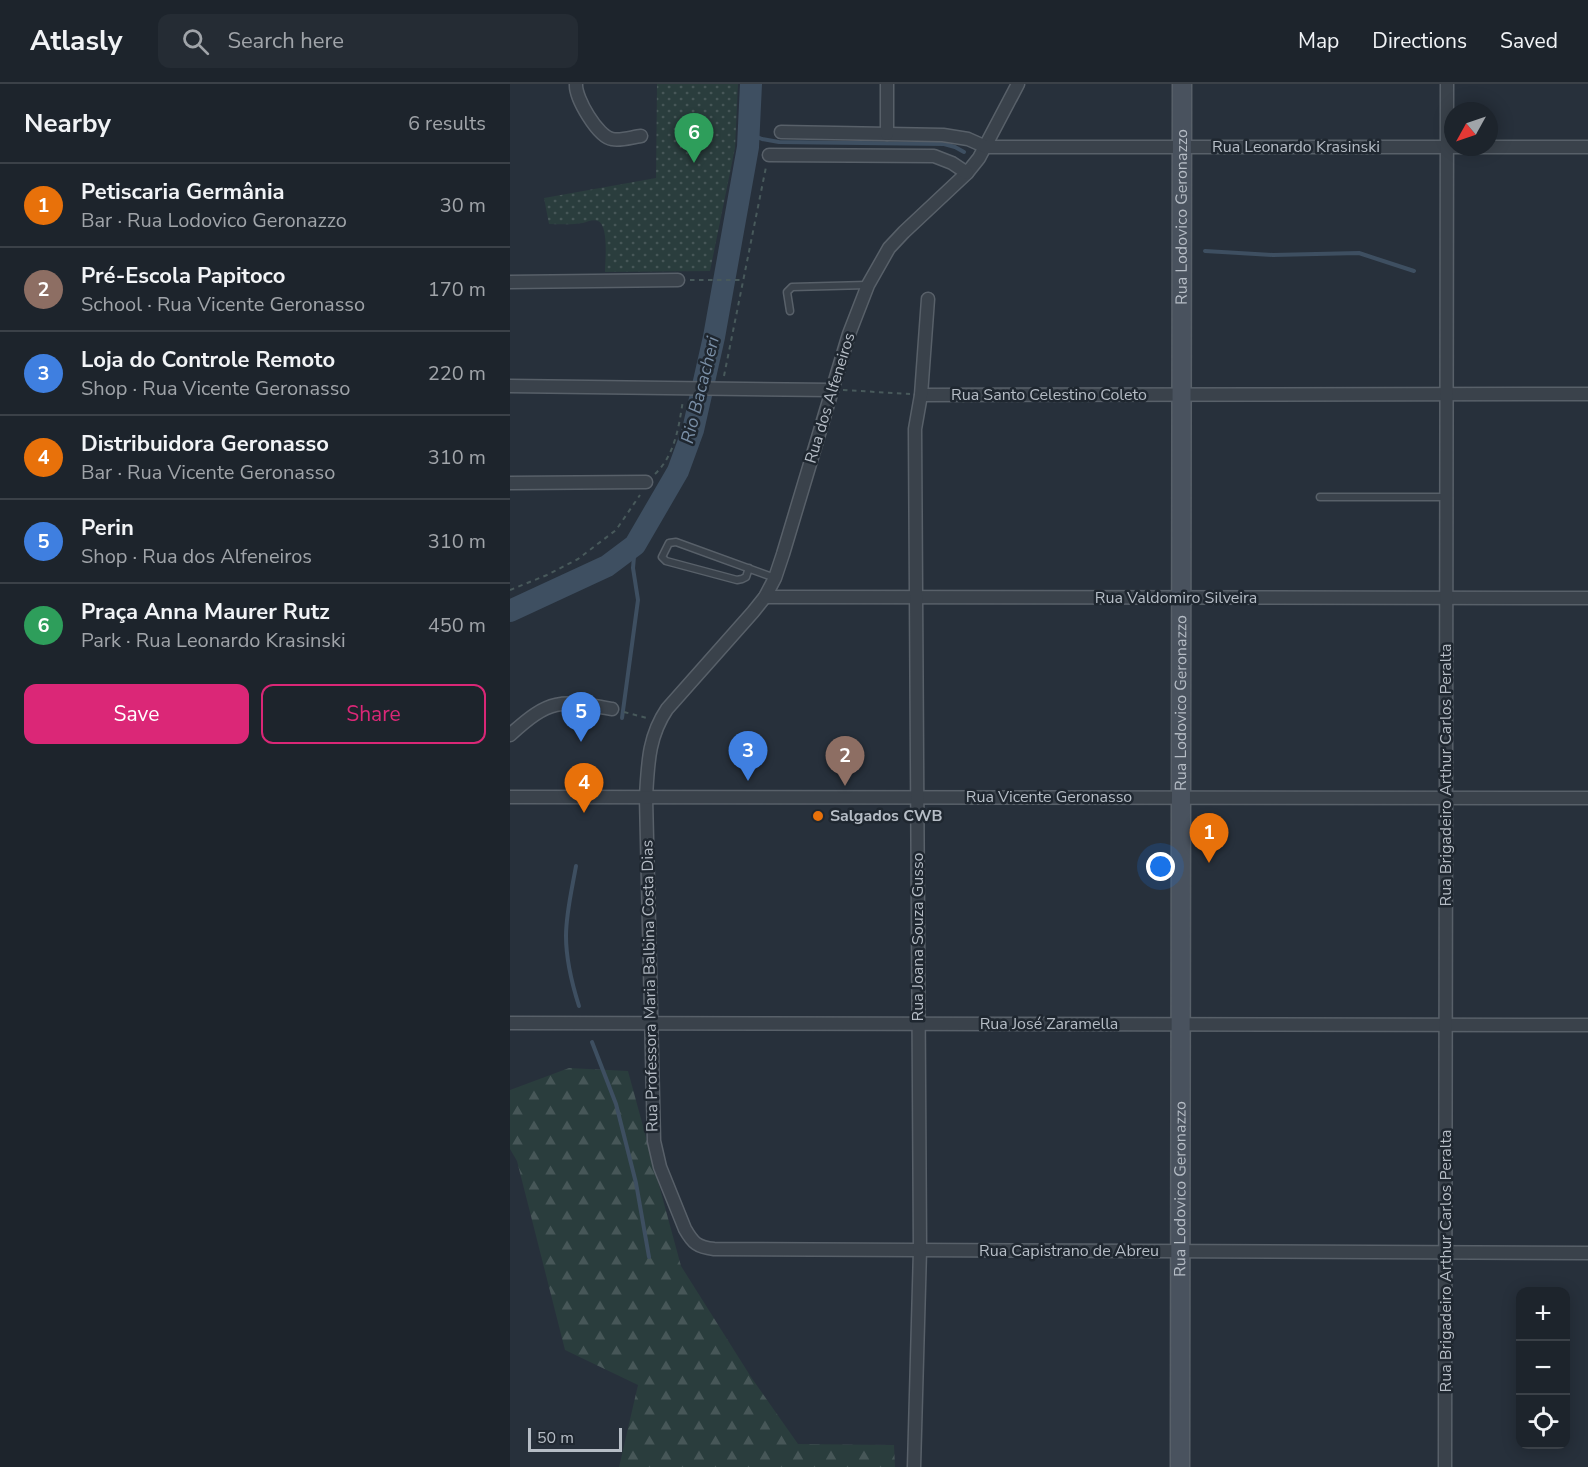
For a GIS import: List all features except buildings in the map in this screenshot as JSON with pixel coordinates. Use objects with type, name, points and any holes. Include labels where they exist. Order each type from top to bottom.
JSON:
[{"type":"main road","name":"Rua Lodovico Geronazzo","points":[[1180,1467],[1182,84]]},
{"type":"street","points":[[576,84],[582,107],[604,136],[617,140],[641,136]]},
{"type":"street","points":[[887,84],[887,134]]},
{"type":"street","name":"Rua dos Alfeneiros","points":[[659,721],[677,697],[753,612],[765,597],[775,578],[849,334],[877,268],[889,248],[980,158],[1018,84]]},
{"type":"street","name":"Rua Brigadeiro Arthur Carlos Peralta","points":[[1447,84],[1448,102]]},
{"type":"street","name":"Rua Leonardo Krasinski","points":[[782,132],[957,136],[986,147],[1444,147]]},
{"type":"street","name":"Rua Leonardo Krasinski","points":[[1498,147],[1588,147]]},
{"type":"street","points":[[769,155],[934,156],[952,163],[967,173]]},
{"type":"street","name":"Rua Brigadeiro Arthur Carlos Peralta","points":[[1445,1467],[1447,394],[1452,156]]},
{"type":"street","points":[[510,282],[678,280]]},
{"type":"street","name":"Rua Joana Souza Gusso","points":[[914,1467],[920,1250],[915,429],[921,395],[928,299]]},
{"type":"street","points":[[510,386],[832,390]]},
{"type":"street","name":"Rua Santo Celestino Coleto","points":[[921,395],[1588,394]]},
{"type":"street","points":[[510,483],[645,482]]},
{"type":"street","name":"Rua Valdomiro Silveira","points":[[765,597],[1588,598]]},
{"type":"street","points":[[510,735],[543,709],[558,704],[584,704],[612,709]]},
{"type":"street","name":"Rua Professora Maria Balbina Costa Dias","points":[[659,721],[649,753],[646,797],[654,1130],[656,1154],[685,1229],[695,1244]]},
{"type":"street","name":"Rua Vicente Geronasso","points":[[510,797],[1588,798]]},
{"type":"street","name":"Rua José Zaramella","points":[[510,1023],[1588,1024]]},
{"type":"street","name":"Rua Capistrano de Abreu","points":[[695,1244],[703,1248],[714,1249],[1588,1253]]},
{"type":"lane","points":[[790,311],[787,292],[792,287],[868,285]]},
{"type":"lane","points":[[1320,497],[1447,497]]},
{"type":"lane","points":[[749,568],[746,577],[737,580],[666,561],[662,557],[669,543],[676,542],[749,568],[775,578]]},
{"type":"path","points":[[718,388],[769,155]]},
{"type":"path","points":[[678,280],[743,280]]},
{"type":"path","points":[[510,590],[578,559],[616,530],[639,497],[645,482],[664,464],[674,444],[689,388]]},
{"type":"path","points":[[832,390],[921,395]]},
{"type":"green space","points":[[657,84],[738,84],[735,148],[710,271],[605,272],[605,236],[601,224],[594,220],[575,224],[549,224],[544,198],[656,178]]},
{"type":"green space","points":[[569,1068],[628,1071],[681,1266],[751,1377],[798,1444],[894,1445],[895,1467],[619,1467],[638,1385],[565,1350],[517,1161],[510,1149],[510,1090]]},
{"type":"waterway","name":"Rio Bacacheri","points":[[510,611],[607,566],[635,545],[678,471],[693,430],[714,337],[748,147],[751,84]]},
{"type":"waterway","points":[[750,134],[779,142],[944,144],[964,152]]},
{"type":"waterway","points":[[1205,251],[1273,255],[1359,253],[1414,271]]},
{"type":"waterway","points":[[622,718],[638,600],[633,568],[635,545]]},
{"type":"waterway","points":[[576,866],[566,936],[570,972],[579,1006]]},
{"type":"waterway","points":[[592,1042],[616,1104],[636,1183],[649,1257]]},
{"type":"place","name":"Praça Anna Maurer Rutz","points":[[694,163]]},
{"type":"place","name":"Perin","points":[[581,742]]},
{"type":"place","name":"Loja do Controle Remoto","points":[[748,781]]},
{"type":"place","name":"Pré-Escola Papitoco","points":[[845,786]]},
{"type":"place","name":"Distribuidora Geronasso","points":[[584,813]]},
{"type":"place","name":"Salgados CWB","points":[[818,816]]},
{"type":"place","name":"Petiscaria Germânia","points":[[1209,863]]}]
